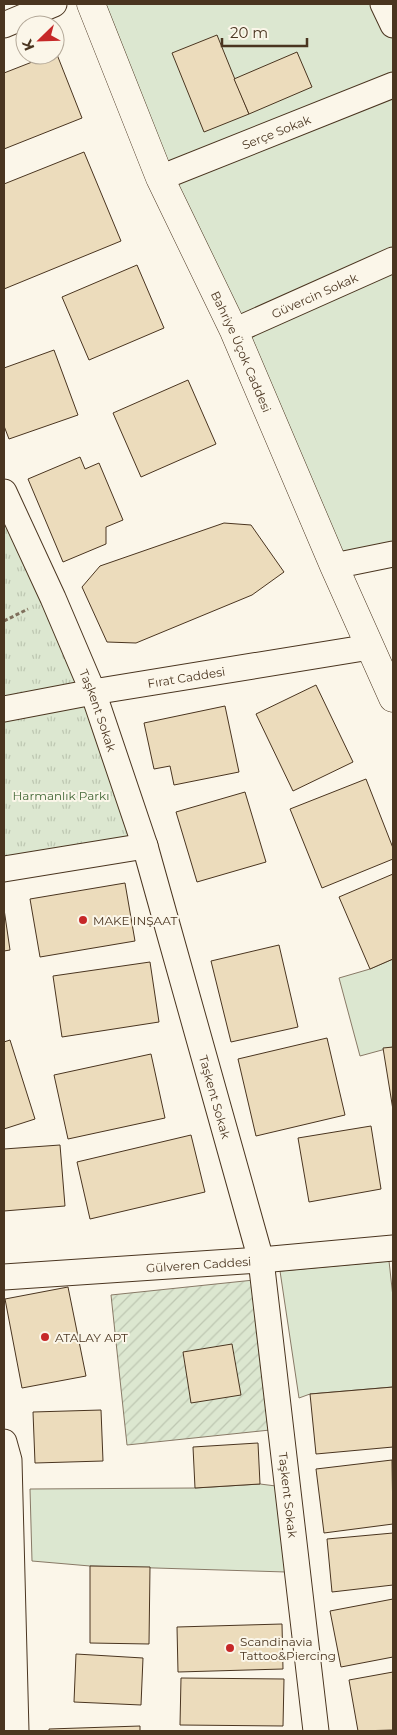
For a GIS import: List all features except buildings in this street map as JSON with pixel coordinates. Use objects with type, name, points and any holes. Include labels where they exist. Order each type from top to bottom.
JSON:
[{"type":"main road","name":"Bahriye Üçok Caddesi","points":[[91,4],[160,178],[234,331],[334,566],[393,698]]},
{"type":"street","points":[[4,25],[54,4]]},
{"type":"street","points":[[383,4],[393,25]]},
{"type":"street","name":"Serçe Sokak","points":[[160,178],[393,85]]},
{"type":"street","name":"Güvercin Sokak","points":[[234,331],[393,260]]},
{"type":"street","name":"Taşkent Sokak","points":[[4,492],[53,598],[93,692],[145,846],[261,1260],[316,1731]]},
{"type":"street","points":[[334,566],[393,554]]},
{"type":"street","name":"Fırat Caddesi","points":[[4,709],[93,692],[370,647]]},
{"type":"street","points":[[4,869],[145,846]]},
{"type":"street","name":"Gülveren Caddesi","points":[[4,1277],[261,1260],[393,1248]]},
{"type":"street","points":[[4,1442],[9,1460],[16,1731]]},
{"type":"green space","points":[[91,4],[383,4],[393,25],[393,554],[334,566]]},
{"type":"green space","points":[[4,511],[84,688],[4,700]]},
{"type":"green space","name":"Harmanlık Parkı","points":[[91,699],[136,841],[4,863],[4,716]]},
{"type":"green space","points":[[393,959],[393,1047],[360,1056],[339,978],[370,969]]},
{"type":"green space","points":[[389,1261],[393,1297],[393,1387],[310,1394],[299,1398],[280,1271]]},
{"type":"green space","points":[[254,1280],[270,1430],[127,1445],[111,1295]]},
{"type":"green space","points":[[260,1484],[276,1486],[286,1572],[90,1566],[32,1561],[30,1489],[195,1488]]},
{"type":"place","name":"MAKE INŞAAT","points":[[83,920]]},
{"type":"place","name":"ATALAY APT","points":[[45,1337]]},
{"type":"place","name":"Scandinavia Tattoo&Piercing","points":[[230,1648]]}]
